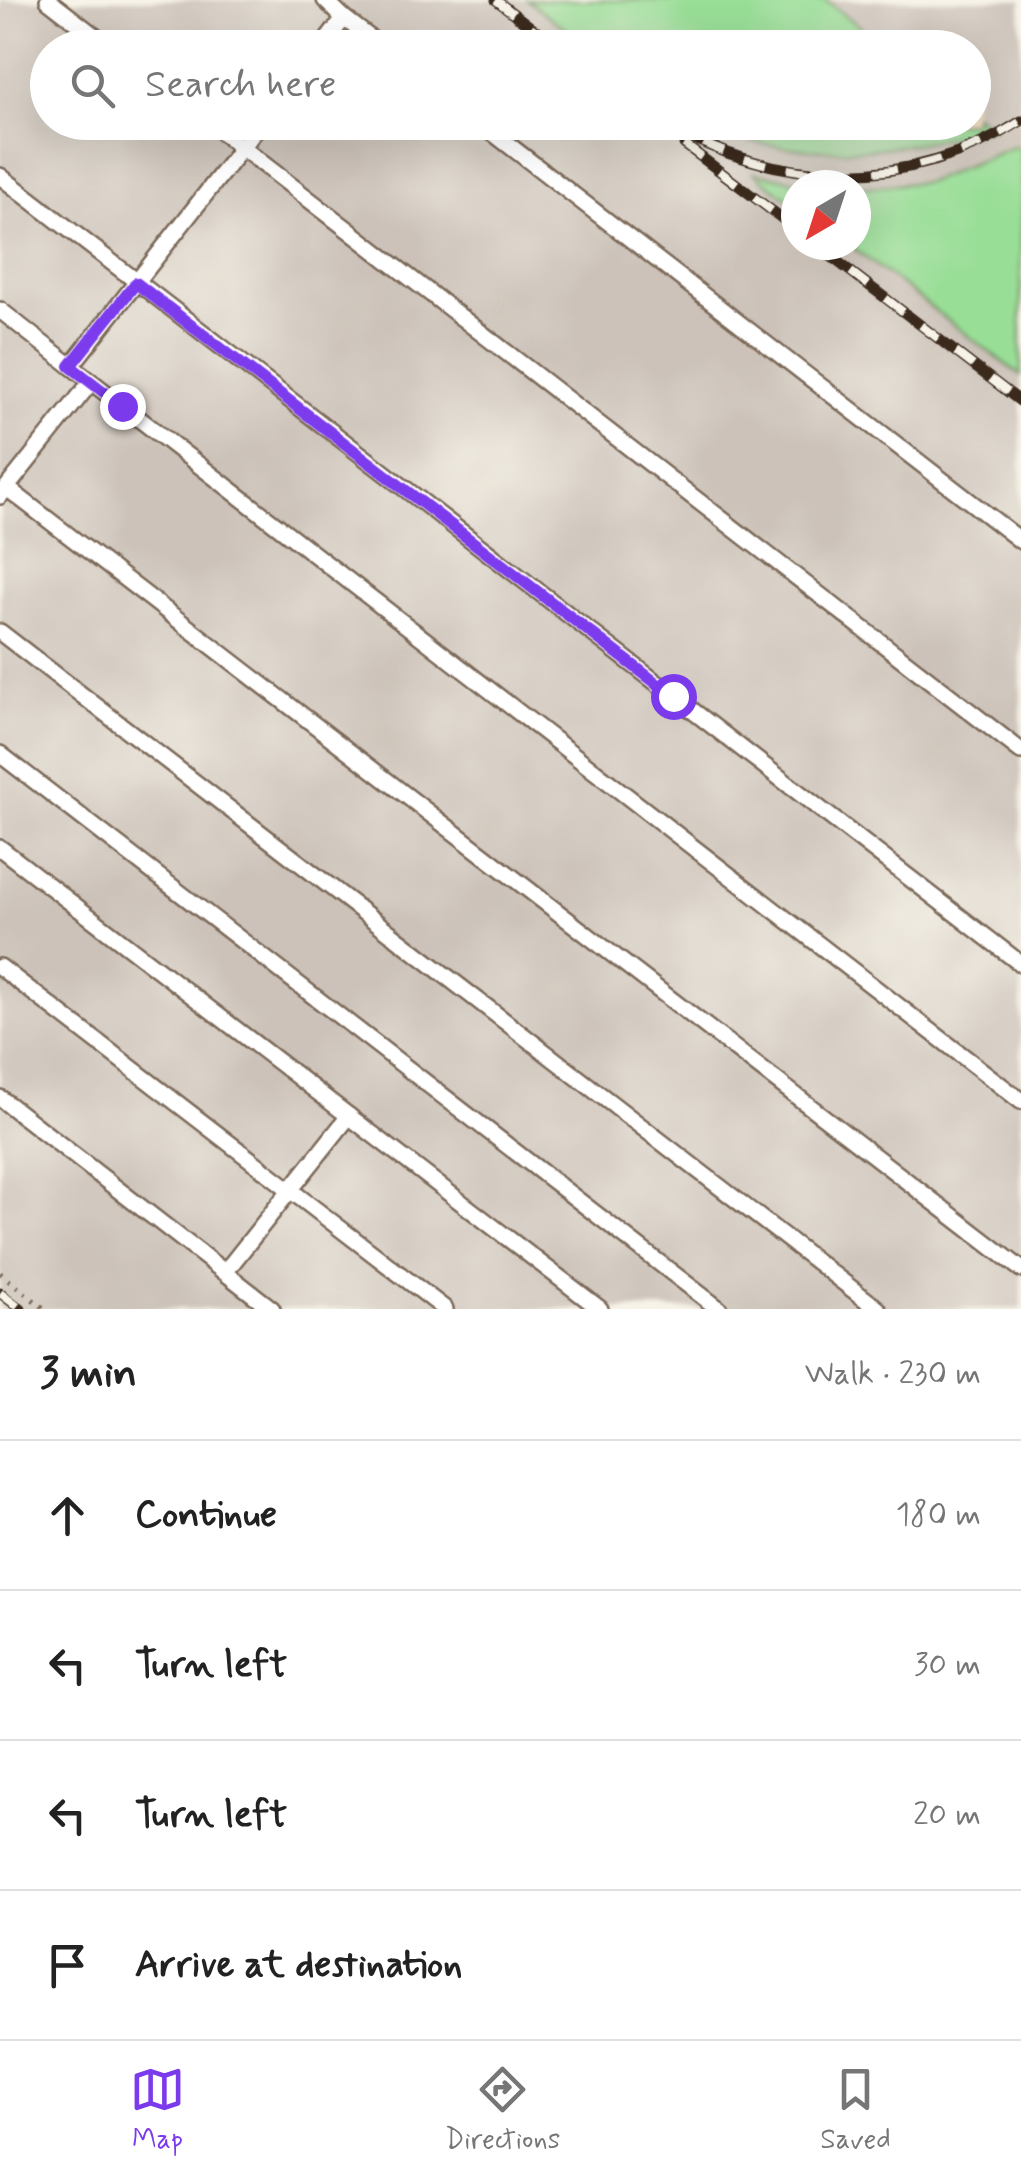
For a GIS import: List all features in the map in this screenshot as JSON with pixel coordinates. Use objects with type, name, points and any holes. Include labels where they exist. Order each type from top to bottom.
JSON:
[{"type":"lane","points":[[48,0],[87,30]]},
{"type":"lane","points":[[326,0],[359,30]]},
{"type":"lane","points":[[335,30],[344,18]]},
{"type":"lane","points":[[232,140],[1021,751]]},
{"type":"lane","points":[[70,366],[248,140]]},
{"type":"lane","points":[[503,140],[1021,542]]},
{"type":"lane","points":[[0,176],[1021,964]]},
{"type":"lane","points":[[0,310],[1021,1102]]},
{"type":"lane","points":[[91,382],[3,492],[1021,1269]]},
{"type":"lane","points":[[0,632],[878,1309]]},
{"type":"lane","points":[[0,754],[720,1309]]},
{"type":"lane","points":[[0,848],[600,1309]]},
{"type":"lane","points":[[0,966],[445,1309]]},
{"type":"lane","points":[[0,1098],[272,1309]]},
{"type":"lane","points":[[225,1272],[349,1116]]},
{"type":"path","points":[[0,1274],[46,1309]]},
{"type":"shaded area","points":[[0,0],[527,0],[567,30],[30,30],[30,140],[749,140],[830,152],[888,140],[991,140],[991,30],[796,30],[757,0],[1021,0],[1021,204],[972,166],[928,182],[879,188],[871,188],[871,170],[781,170],[781,179],[756,174],[781,193],[781,260],[869,260],[1021,375],[1021,1309],[0,1309]]},
{"type":"green space","points":[[527,0],[825,0],[865,30],[567,30]]},
{"type":"green space","points":[[748,140],[935,140],[863,150]]},
{"type":"green space","points":[[1015,146],[1021,150],[1021,376],[869,260],[871,187],[928,182]]},
{"type":"green space","points":[[753,172],[781,178],[781,193]]},
{"type":"railway","points":[[496,0],[535,30]]},
{"type":"railway","points":[[991,137],[1021,121]]},
{"type":"railway","points":[[698,140],[751,161],[843,174],[890,170],[935,160],[986,140]]},
{"type":"railway","points":[[684,144],[781,218]]},
{"type":"railway","points":[[836,260],[1021,402]]},
{"type":"railway","points":[[0,1293],[21,1309]]},
{"type":"route","points":[[122,406],[70,366],[136,283],[673,696]]}]
